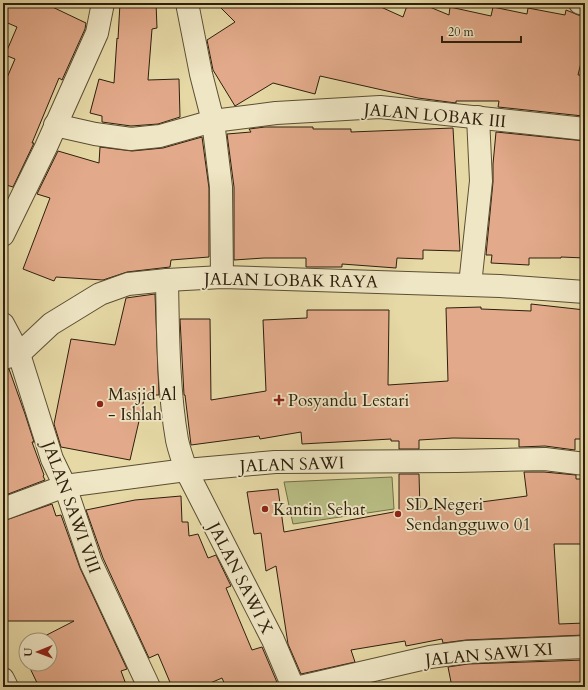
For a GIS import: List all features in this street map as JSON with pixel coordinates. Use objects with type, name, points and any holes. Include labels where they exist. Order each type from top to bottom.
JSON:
[{"type":"street","points":[[3,235],[31,179],[97,32],[103,3]]},
{"type":"street","points":[[187,3],[201,74],[213,121],[221,187],[222,277]]},
{"type":"street","points":[[580,3],[585,4]]},
{"type":"street","name":"JALAN LOBAK III","points":[[55,125],[95,134],[131,139],[160,136],[213,121],[276,113],[380,107],[585,129]]},
{"type":"street","points":[[470,285],[481,181],[478,117]]},
{"type":"street","name":"JALAN LOBAK RAYA","points":[[11,356],[51,324],[100,294],[128,284],[222,277],[470,285],[585,292]]},
{"type":"street","name":"JALAN SAWI X","points":[[167,280],[172,399],[177,441],[186,470],[273,640],[293,687]]},
{"type":"street","name":"JALAN SAWI VIII","points":[[3,324],[11,356],[52,458],[65,486],[91,563],[150,687]]},
{"type":"street","name":"JALAN SAWI","points":[[3,509],[65,486],[186,470],[275,462],[545,459],[585,464]]},
{"type":"street","name":"JALAN SAWI XI","points":[[300,687],[430,656],[467,652],[585,647]]},
{"type":"street","points":[[3,679],[7,687]]},
{"type":"green space","points":[[392,477],[394,509],[293,524],[284,482]]},
{"type":"building","points":[[3,3],[44,3],[86,23],[85,29],[62,80],[59,78],[32,143],[34,143],[13,187],[3,184],[3,87],[15,59],[5,55],[17,27],[3,21]]},
{"type":"building","points":[[120,3],[156,3],[157,28],[152,29],[148,80],[179,79],[180,117],[158,124],[131,126],[102,122],[102,116],[90,113],[99,79],[114,83]]},
{"type":"building","points":[[216,3],[372,3],[403,17],[408,3],[420,3],[449,15],[450,7],[491,16],[493,7],[527,14],[528,8],[565,15],[566,10],[585,16],[585,46],[578,75],[585,75],[583,116],[498,107],[499,101],[456,101],[456,103],[418,98],[320,76],[315,94],[273,83],[235,106],[213,70],[207,40],[235,22]]},
{"type":"building","points":[[265,127],[351,129],[351,132],[453,128],[460,251],[423,250],[423,259],[397,258],[396,268],[342,264],[342,267],[306,267],[306,258],[234,260],[234,187],[227,134],[251,132],[249,129]]},
{"type":"building","points":[[496,132],[585,141],[585,258],[529,258],[529,265],[491,263],[492,255],[486,255]]},
{"type":"building","points":[[202,137],[209,188],[209,257],[171,260],[170,267],[127,272],[103,280],[56,277],[54,281],[23,269],[50,198],[37,194],[58,151],[99,163],[100,147],[132,151],[163,148]]},
{"type":"building","name":"Masjid Al - Ishlah","points":[[155,294],[159,395],[145,395],[130,460],[61,447],[54,424],[71,339],[115,345],[126,298]]},
{"type":"building","points":[[531,304],[585,310],[585,439],[575,439],[575,450],[545,446],[519,447],[519,439],[453,438],[419,440],[419,449],[399,449],[399,441],[391,441],[391,439],[302,444],[301,432],[260,439],[259,436],[191,445],[184,395],[180,319],[210,319],[211,400],[266,391],[263,320],[307,318],[307,310],[389,310],[388,385],[448,381],[446,308],[481,307],[481,309],[531,311]]},
{"type":"building","points":[[9,369],[25,414],[34,442],[32,442],[45,480],[3,496],[3,370]]},
{"type":"building","points":[[524,472],[576,475],[576,479],[585,479],[585,544],[554,544],[559,624],[585,623],[585,635],[466,640],[443,643],[442,639],[406,646],[405,641],[351,650],[355,662],[301,674],[288,644],[276,566],[266,571],[261,533],[254,534],[247,492],[278,489],[284,532],[399,511],[399,474],[419,474],[420,510],[527,496]]},
{"type":"building","points":[[181,496],[182,522],[188,522],[189,536],[198,534],[208,558],[216,555],[231,586],[226,588],[252,650],[262,647],[279,687],[226,687],[222,678],[201,687],[172,687],[158,654],[149,658],[103,558],[86,510],[135,500]]},
{"type":"building","points":[[52,504],[56,516],[61,515],[80,568],[127,669],[121,671],[127,687],[39,687],[32,672],[58,672],[58,632],[53,632],[74,621],[7,621],[3,609],[3,521]]},
{"type":"building","points":[[585,660],[585,687],[452,687],[448,667],[468,664]]},
{"type":"place","name":"Posyandu Lestari","points":[[279,400]]},
{"type":"place","name":"Masjid Al - Ishlah","points":[[100,404]]},
{"type":"place","name":"Kantin Sehat","points":[[265,509]]},
{"type":"place","name":"SD Negeri Sendangguwo 01","points":[[398,514]]}]
